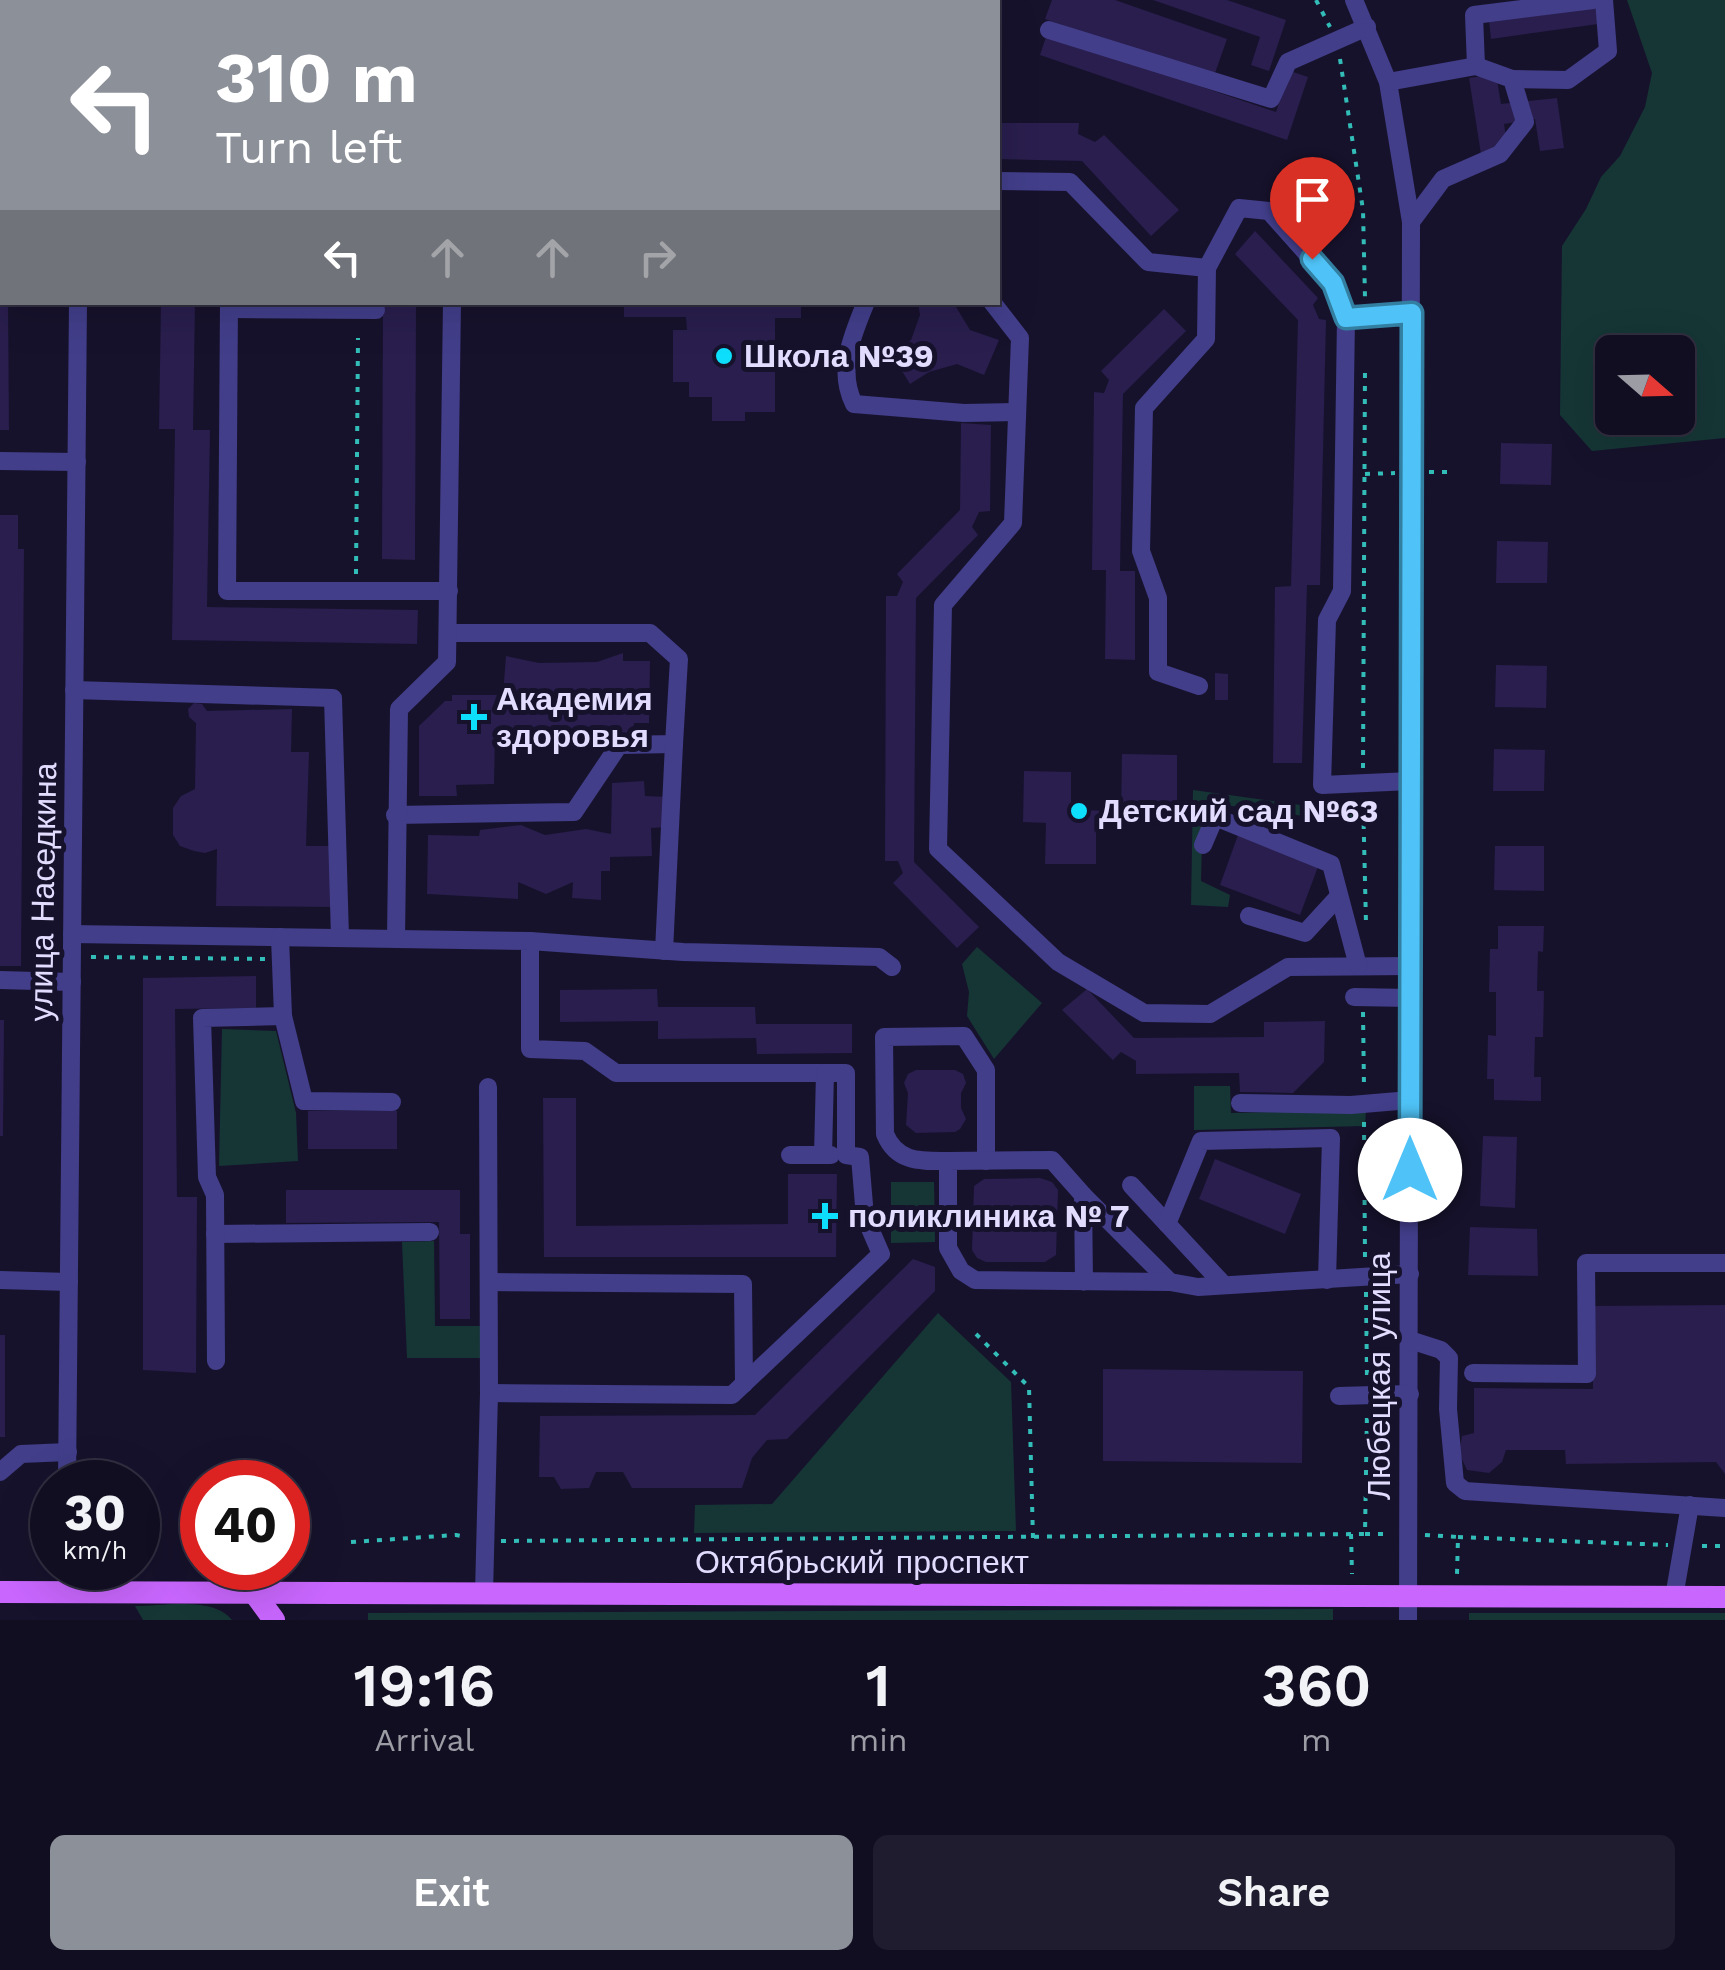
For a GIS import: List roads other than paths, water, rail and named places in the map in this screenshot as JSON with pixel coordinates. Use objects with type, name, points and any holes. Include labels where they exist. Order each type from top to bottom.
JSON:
[{"type":"main road","name":"Октябрьский проспект","points":[[0,1592],[1725,1596]]},
{"type":"main road","points":[[255,1594],[274,1620]]},
{"type":"street","name":"Любецкая улица","points":[[1354,0],[1388,82],[1411,222],[1408,1620]]},
{"type":"street","points":[[1476,66],[1474,14],[1593,0]]},
{"type":"street","points":[[1388,82],[1476,66],[1512,79],[1568,80],[1608,51],[1604,0]]},
{"type":"street","points":[[1049,30],[1271,99],[1288,62],[1367,28]]},
{"type":"street","points":[[1411,222],[1444,179],[1500,154],[1525,122],[1512,79]]},
{"type":"street","points":[[1000,181],[1070,182],[1148,262],[1207,268]]},
{"type":"street","points":[[1199,686],[1158,672],[1158,598],[1141,551],[1144,408],[1206,339],[1207,268],[1240,208],[1269,212],[1333,283],[1356,318],[1342,591],[1328,620],[1322,785],[1411,781]]},
{"type":"street","name":"улица Наседкина","points":[[68,1460],[78,305]]},
{"type":"street","points":[[396,939],[398,709],[447,662],[452,305]]},
{"type":"street","points":[[865,305],[846,360],[846,388],[854,404],[964,413],[1017,412]]},
{"type":"street","points":[[994,305],[1020,338],[1014,523],[944,605],[938,849],[1058,962],[1144,1012],[1210,1014],[1288,967],[1411,966]]},
{"type":"street","points":[[376,310],[229,306],[227,590],[449,591]]},
{"type":"street","points":[[1356,318],[1412,313]]},
{"type":"street","points":[[0,462],[77,462]]},
{"type":"street","points":[[448,634],[650,633],[679,659],[664,951]]},
{"type":"street","points":[[74,690],[334,698],[340,937]]},
{"type":"street","points":[[395,815],[574,812],[619,745],[674,744]]},
{"type":"street","points":[[1203,845],[1215,817],[1332,864],[1358,966]]},
{"type":"street","points":[[1248,916],[1306,933],[1338,897]]},
{"type":"street","points":[[72,934],[530,941],[800,958],[879,957],[892,967]]},
{"type":"street","points":[[280,938],[282,1016],[304,1101],[392,1102]]},
{"type":"street","points":[[530,941],[530,1049],[585,1051],[616,1073],[846,1074],[846,1156]]},
{"type":"street","points":[[0,980],[72,982]]},
{"type":"street","points":[[1358,998],[1410,998]]},
{"type":"street","points":[[216,1361],[214,1195],[206,1177],[202,1018],[282,1016]]},
{"type":"street","points":[[986,1160],[986,1070],[964,1036],[884,1037],[884,1134],[897,1153],[912,1160],[948,1161],[1052,1160],[1170,1282]]},
{"type":"street","points":[[823,1155],[825,1074]]},
{"type":"street","points":[[484,1594],[490,1393],[488,1087]]},
{"type":"street","points":[[1240,1103],[1364,1104],[1410,1100]]},
{"type":"street","points":[[1168,1224],[1201,1140],[1331,1138],[1327,1280]]},
{"type":"street","points":[[490,1393],[732,1395],[881,1254],[864,1218],[860,1157],[790,1155]]},
{"type":"street","points":[[948,1161],[948,1248],[961,1271],[984,1283],[1170,1282],[1198,1287],[1410,1274]]},
{"type":"street","points":[[1131,1185],[1223,1284]]},
{"type":"street","points":[[1084,1195],[1084,1282]]},
{"type":"street","points":[[215,1234],[430,1232]]},
{"type":"street","points":[[1472,1374],[1587,1374],[1586,1263],[1725,1263]]},
{"type":"street","points":[[0,1280],[69,1282]]},
{"type":"street","points":[[489,1282],[744,1284],[744,1384]]},
{"type":"street","points":[[1410,1340],[1441,1350],[1449,1358],[1448,1409],[1455,1482],[1465,1491],[1725,1508]]},
{"type":"street","points":[[1338,1396],[1410,1394]]},
{"type":"street","points":[[0,1472],[21,1454],[68,1452]]},
{"type":"street","points":[[1674,1597],[1690,1505]]},
{"type":"place","name":"Школа №39","points":[[724,356]]},
{"type":"place","name":"Академия здоровья","points":[[474,717]]},
{"type":"place","name":"Детский сад №63","points":[[1079,811]]},
{"type":"place","name":"поликлиника № 7","points":[[825,1216]]}]
